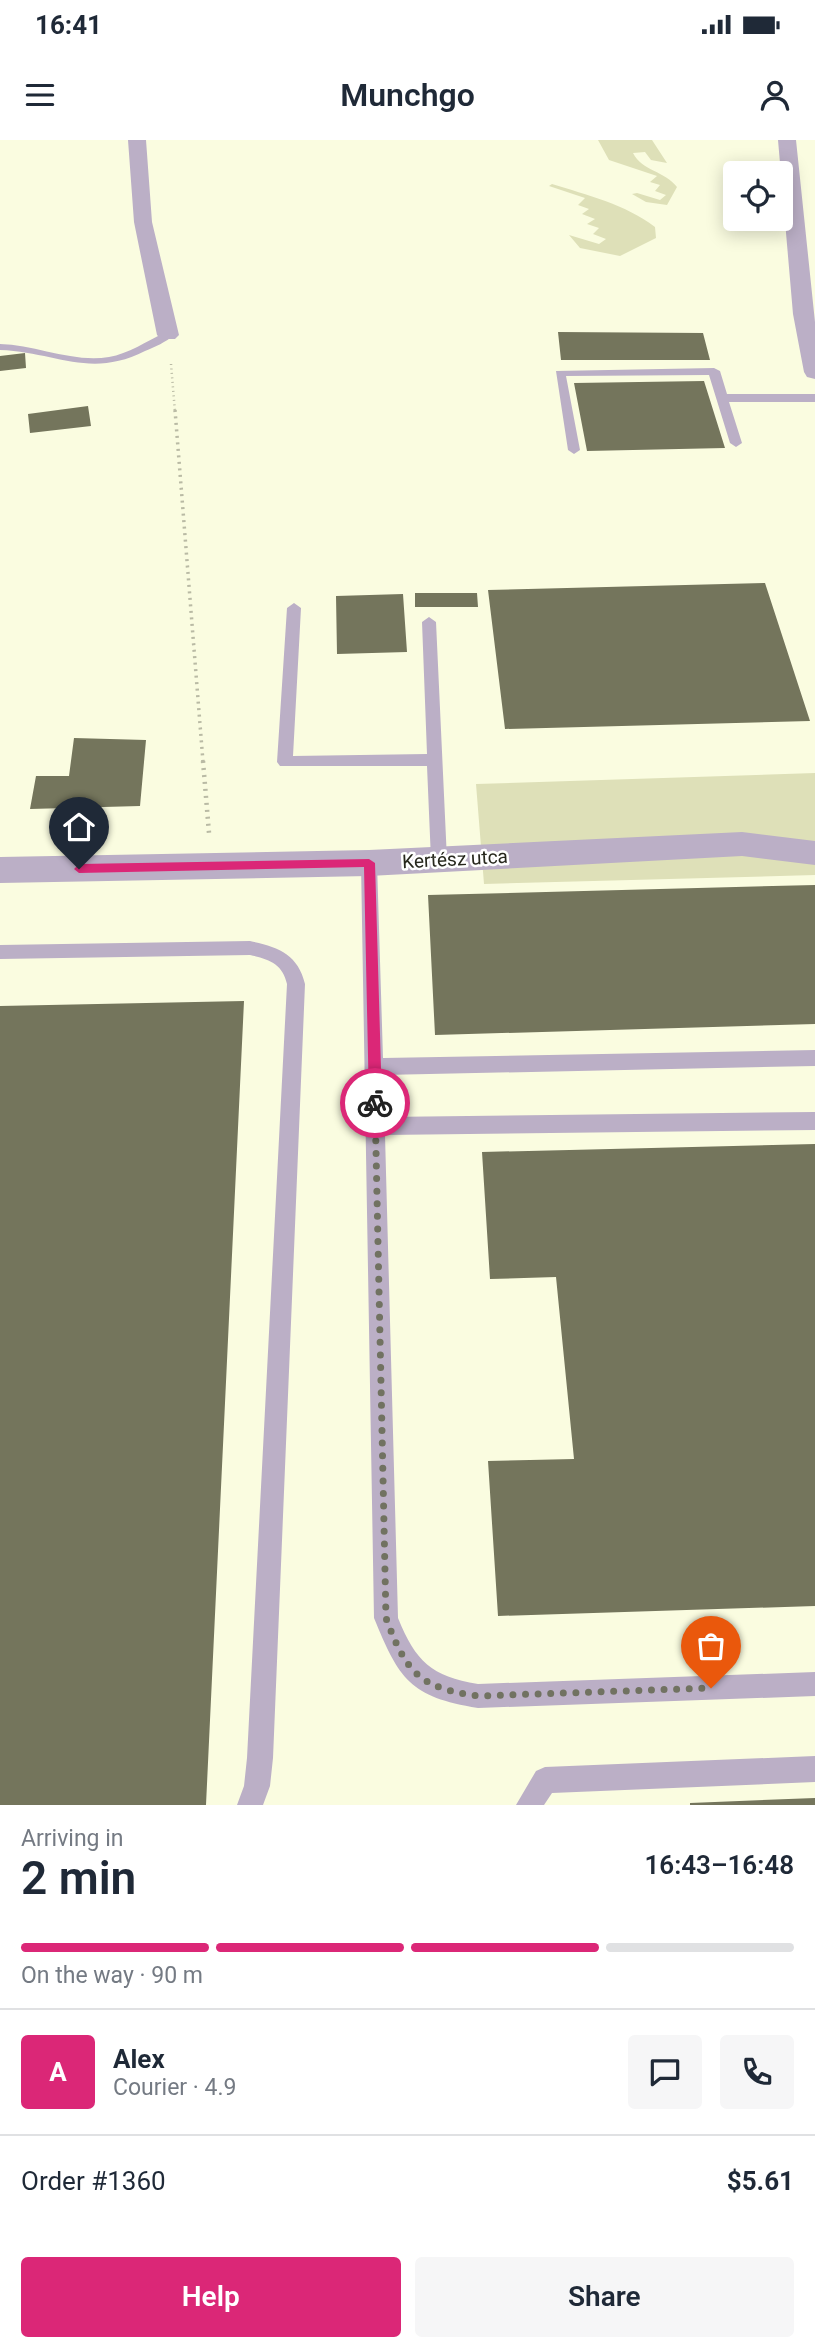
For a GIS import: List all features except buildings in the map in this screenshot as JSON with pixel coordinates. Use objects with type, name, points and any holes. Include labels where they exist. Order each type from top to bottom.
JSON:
[{"type":"street","points":[[137,140],[143,222],[169,335]]},
{"type":"street","points":[[787,140],[803,314],[815,372]]},
{"type":"street","name":"Kertész utca","points":[[742,844],[780,834],[815,831]]},
{"type":"street","name":"Kertész utca","points":[[0,870],[369,863],[742,844],[815,853]]},
{"type":"lane","points":[[0,347],[20,346],[74,359],[109,361],[169,335]]},
{"type":"lane","points":[[574,450],[560,373],[714,371],[736,443]]},
{"type":"lane","points":[[724,398],[815,398]]},
{"type":"lane","points":[[294,608],[285,762],[435,760]]},
{"type":"lane","points":[[429,622],[439,860]]},
{"type":"lane","points":[[369,863],[376,1067],[386,1618],[397,1647],[414,1674],[445,1692],[478,1696],[815,1684]]},
{"type":"lane","points":[[0,952],[250,948],[284,958],[294,970],[296,984],[261,1758],[257,1786],[250,1805]]},
{"type":"lane","points":[[376,1067],[815,1058]]},
{"type":"lane","points":[[375,1126],[815,1121]]},
{"type":"lane","points":[[529,1805],[545,1780],[815,1769]]},
{"type":"path","points":[[169,335],[212,866]]},
{"type":"green space","points":[[598,140],[652,140],[667,163],[651,160],[645,152],[633,153],[642,164],[666,177],[677,187],[667,205],[646,202],[632,194],[660,200],[666,195],[655,191],[660,185],[650,182],[657,176],[609,160]]},
{"type":"green space","points":[[552,184],[631,212],[655,227],[656,238],[620,256],[580,248],[569,235],[599,244],[606,239],[593,234],[599,228],[587,224],[595,219],[582,214],[589,209],[578,205],[585,198],[549,186]]},
{"type":"green space","points":[[815,773],[815,875],[484,884],[476,784]]},
{"type":"way so far","points":[[375,1103],[386,1618],[397,1647],[414,1674],[445,1692],[478,1696],[711,1688]]},
{"type":"route","points":[[79,869],[369,863],[375,1103]]}]
